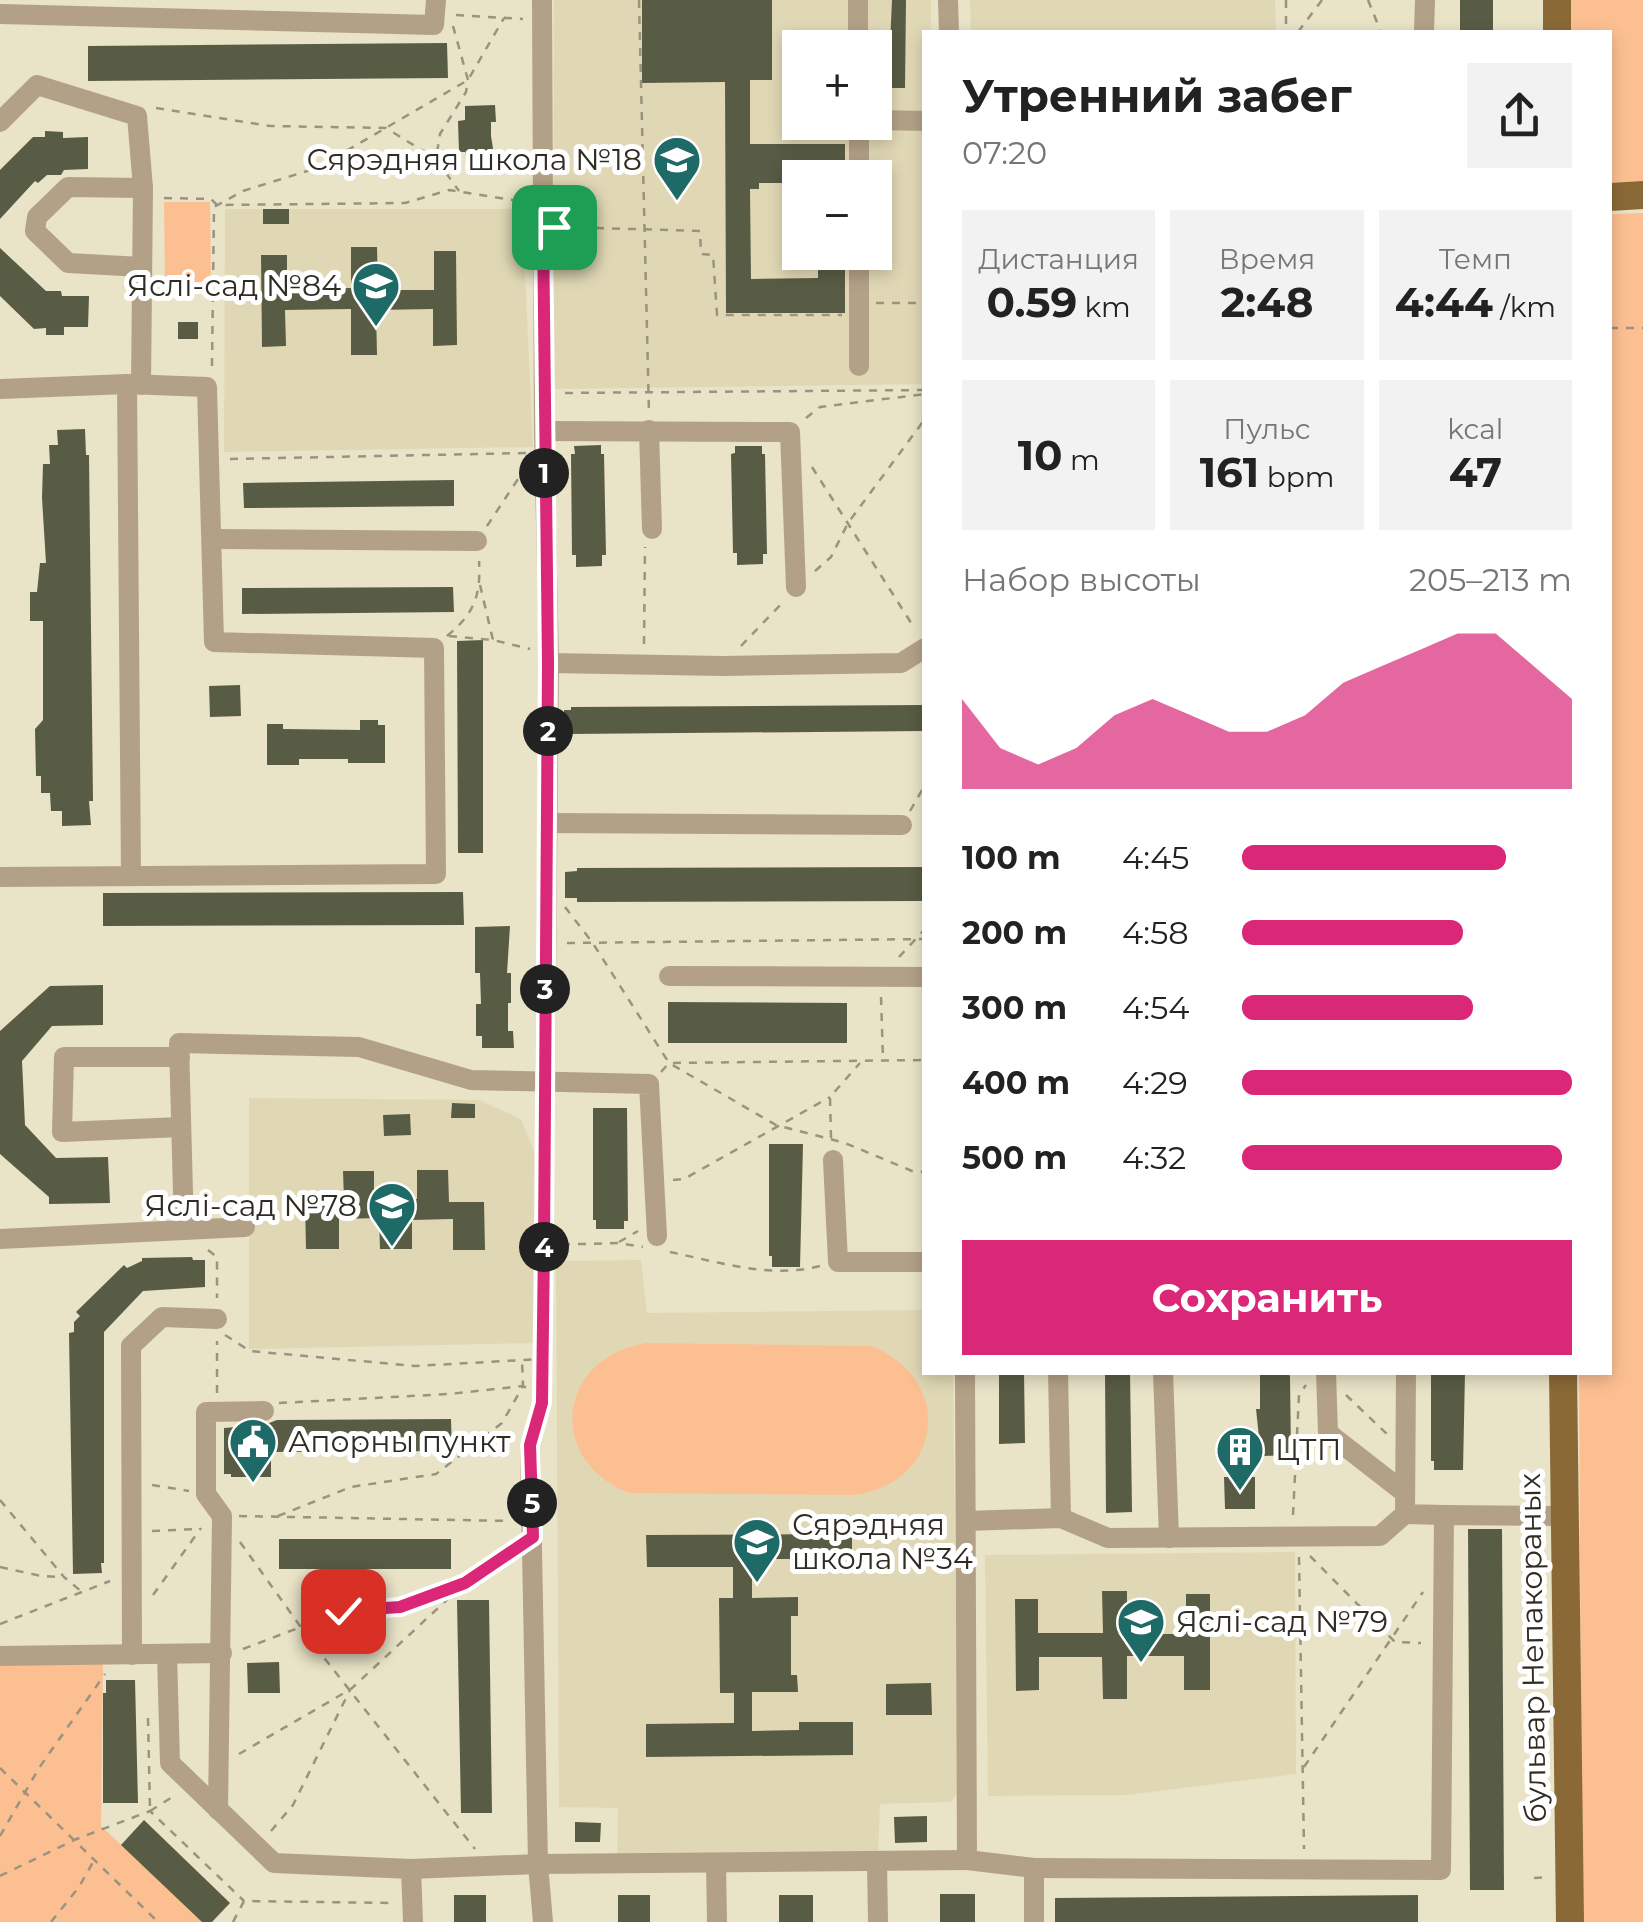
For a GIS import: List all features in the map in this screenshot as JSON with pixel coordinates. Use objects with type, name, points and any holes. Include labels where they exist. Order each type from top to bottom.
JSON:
[{"type":"main road","points":[[1557,0],[1557,30]]},
{"type":"main road","points":[[1612,197],[1643,196]]},
{"type":"main road","name":"бульвар Непакораных","points":[[1563,1375],[1570,1922]]},
{"type":"street","points":[[0,14],[124,8],[434,25],[436,0]]},
{"type":"street","points":[[858,0],[858,30]]},
{"type":"street","points":[[948,0],[949,30]]},
{"type":"street","points":[[1424,30],[1425,0]]},
{"type":"street","points":[[542,10],[548,658],[545,1080]]},
{"type":"street","points":[[0,122],[37,85],[137,116],[143,193],[134,384],[130,875]]},
{"type":"street","points":[[892,120],[922,121]]},
{"type":"street","points":[[142,267],[68,263],[35,232],[36,217],[68,187],[143,193]]},
{"type":"street","points":[[860,270],[860,366]]},
{"type":"street","points":[[0,389],[134,384],[206,387],[214,642],[434,648],[436,874],[0,877]]},
{"type":"street","points":[[544,442],[649,430],[790,432],[796,588]]},
{"type":"street","points":[[649,430],[652,528]]},
{"type":"street","points":[[212,540],[477,541]]},
{"type":"street","points":[[548,658],[644,665],[902,663],[920,639]]},
{"type":"street","points":[[547,823],[902,825]]},
{"type":"street","points":[[669,976],[922,977]]},
{"type":"street","points":[[184,1230],[179,1043],[359,1048],[471,1080],[649,1084],[657,1245]]},
{"type":"street","points":[[180,1057],[64,1057],[62,1132],[182,1127]]},
{"type":"street","points":[[832,1149],[838,1262],[922,1262]]},
{"type":"street","points":[[0,1239],[245,1227]]},
{"type":"street","points":[[125,1655],[132,1572],[131,1346],[162,1318],[217,1324]]},
{"type":"street","points":[[965,1375],[966,1860]]},
{"type":"street","points":[[1058,1375],[1061,1518]]},
{"type":"street","points":[[1163,1375],[1169,1538]]},
{"type":"street","points":[[966,1521],[1061,1518],[1108,1538],[1295,1540],[1380,1536],[1405,1504],[1406,1375]]},
{"type":"street","points":[[1324,1377],[1328,1433],[1405,1504],[1444,1515],[1563,1516]]},
{"type":"street","points":[[218,1810],[222,1516],[206,1494],[206,1412],[264,1411]]},
{"type":"street","points":[[530,1445],[538,1864],[544,1922]]},
{"type":"street","points":[[168,1654],[170,1764],[274,1863],[411,1870],[538,1864],[966,1860],[1034,1868],[1441,1870],[1444,1515]]},
{"type":"street","points":[[0,1656],[222,1653]]},
{"type":"street","points":[[877,1863],[878,1922]]},
{"type":"street","points":[[716,1864],[717,1922]]},
{"type":"street","points":[[1034,1868],[1034,1922]]},
{"type":"street","points":[[411,1870],[413,1913]]},
{"type":"path","points":[[639,0],[649,430]]},
{"type":"path","points":[[1286,0],[1286,30]]},
{"type":"path","points":[[1300,30],[1322,0]]},
{"type":"path","points":[[1368,0],[1380,30]]},
{"type":"path","points":[[468,80],[450,15],[504,18],[542,10]]},
{"type":"path","points":[[436,159],[440,134],[504,18]]},
{"type":"path","points":[[206,387],[212,373],[214,207],[243,190],[316,168],[468,80]]},
{"type":"path","points":[[137,116],[154,108],[270,126],[386,128],[436,159],[459,192]]},
{"type":"path","points":[[143,193],[211,199],[217,205],[405,202],[449,190],[543,215],[700,231],[701,254],[714,256],[717,316],[922,304]]},
{"type":"path","points":[[1612,328],[1643,328]]},
{"type":"path","points":[[543,393],[922,392]]},
{"type":"path","points":[[790,432],[820,408],[922,392]]},
{"type":"path","points":[[722,666],[831,556],[848,523],[922,424]]},
{"type":"path","points":[[209,460],[544,442]]},
{"type":"path","points":[[809,462],[920,639]]},
{"type":"path","points":[[644,665],[645,534],[652,528]]},
{"type":"path","points":[[480,583],[493,640]]},
{"type":"path","points":[[448,636],[493,640],[548,658]]},
{"type":"path","points":[[902,825],[922,789]]},
{"type":"path","points":[[546,882],[592,942],[668,1063],[776,1125],[832,1149],[922,1172]]},
{"type":"path","points":[[883,1061],[880,976],[922,933]]},
{"type":"path","points":[[546,943],[922,939]]},
{"type":"path","points":[[649,1084],[668,1063],[922,1060]]},
{"type":"path","points":[[654,1182],[684,1178],[830,1097],[862,1061]]},
{"type":"path","points":[[530,1445],[542,1396],[545,1080]]},
{"type":"path","points":[[830,1097],[832,1149]]},
{"type":"path","points":[[544,1245],[657,1245],[773,1272],[798,1272],[838,1262]]},
{"type":"path","points":[[217,1324],[250,1352],[415,1366],[543,1359]]},
{"type":"path","points":[[277,1516],[352,1487],[436,1474],[502,1424],[524,1386],[522,1361]]},
{"type":"path","points":[[1304,1870],[1295,1540],[1300,1395],[1324,1377],[1405,1452]]},
{"type":"path","points":[[264,1411],[282,1402],[449,1394],[524,1386],[542,1396]]},
{"type":"path","points":[[131,1481],[206,1494]]},
{"type":"path","points":[[0,1500],[64,1577],[82,1592]]},
{"type":"path","points":[[222,1516],[302,1628],[489,1866]]},
{"type":"path","points":[[154,1593],[200,1529],[210,1518],[222,1516],[491,1519],[533,1530]]},
{"type":"path","points":[[132,1534],[171,1528],[200,1529]]},
{"type":"path","points":[[220,1765],[351,1689],[465,1583],[533,1530]]},
{"type":"path","points":[[1295,1540],[1396,1642],[1443,1643]]},
{"type":"path","points":[[0,1567],[64,1577]]},
{"type":"path","points":[[0,1624],[132,1572]]},
{"type":"path","points":[[222,1653],[254,1647],[343,1611],[400,1607],[465,1583]]},
{"type":"path","points":[[1302,1770],[1422,1592]]},
{"type":"path","points":[[0,1836],[24,1792],[125,1655]]},
{"type":"path","points":[[256,1847],[293,1805],[351,1689]]},
{"type":"path","points":[[148,1714],[150,1812],[244,1901],[413,1913]]},
{"type":"path","points":[[0,1768],[158,1922]]},
{"type":"path","points":[[0,1876],[74,1840],[150,1812],[191,1785]]},
{"type":"path","points":[[51,1922],[94,1859]]},
{"type":"path","points":[[233,1922],[244,1901]]},
{"type":"shaded area","name":"Сярэдняя школа №18","points":[[554,0],[931,0],[931,30],[922,30],[922,384],[553,389]]},
{"type":"shaded area","points":[[970,0],[1275,0],[1276,30],[971,30]]},
{"type":"shaded area","points":[[1569,0],[1643,0],[1643,181],[1612,183],[1612,30],[1570,30]]},
{"type":"shaded area","points":[[164,202],[210,202],[211,283],[165,283]]},
{"type":"shaded area","name":"Яслі-сад №84","points":[[225,209],[522,209],[533,447],[224,452]]},
{"type":"shaded area","points":[[1643,213],[1643,1922],[1582,1922],[1579,1375],[1612,1375],[1612,214]]},
{"type":"shaded area","name":"Яслі-сад №78","points":[[249,1098],[479,1100],[521,1119],[536,1156],[534,1343],[249,1349]]},
{"type":"shaded area","name":"Сярэдняя школа №34","points":[[641,1260],[647,1313],[922,1310],[922,1375],[953,1375],[958,1792],[951,1802],[880,1804],[878,1856],[617,1857],[618,1808],[559,1807],[556,1261]]},
{"type":"shaded area","points":[[647,1343],[871,1346],[898,1361],[916,1382],[926,1404],[928,1428],[921,1451],[906,1471],[884,1487],[854,1495],[629,1493],[602,1478],[584,1457],[574,1434],[573,1410],[580,1387],[594,1367],[617,1352]]},
{"type":"shaded area","name":"Яслі-сад №79","points":[[1295,1552],[1296,1774],[1127,1795],[988,1796],[985,1555]]},
{"type":"shaded area","points":[[103,1663],[101,1826],[203,1922],[0,1922],[0,1664]]},
{"type":"building","points":[[642,0],[772,0],[772,80],[750,80],[750,144],[845,144],[845,160],[782,160],[782,183],[759,183],[759,189],[750,189],[751,279],[818,278],[818,270],[845,270],[845,313],[726,313],[725,82],[642,83]]},
{"type":"building","points":[[892,0],[906,0],[905,88],[892,88]]},
{"type":"building","points":[[1460,0],[1493,0],[1493,30],[1460,30]]},
{"type":"building","points":[[447,43],[448,78],[88,81],[88,46]]},
{"type":"building","points":[[495,105],[496,122],[491,122],[491,136],[496,167],[466,168],[465,152],[459,152],[458,121],[465,120],[465,106]]},
{"type":"building","points":[[45,131],[63,132],[63,138],[88,137],[88,169],[64,170],[61,175],[47,175],[38,183],[35,181],[0,219],[0,170],[33,137],[45,137]]},
{"type":"building","points":[[263,209],[289,209],[289,224],[263,224]]},
{"type":"building","points":[[351,247],[377,247],[378,290],[434,290],[434,251],[456,251],[457,345],[433,346],[433,309],[376,310],[377,355],[351,355],[351,309],[285,310],[286,346],[262,347],[261,255],[287,255],[287,289],[351,288]]},
{"type":"building","points":[[0,248],[46,291],[61,291],[62,296],[89,296],[88,327],[64,327],[64,335],[46,335],[46,328],[34,329],[0,296]]},
{"type":"building","points":[[178,322],[198,322],[198,339],[178,339]]},
{"type":"building","points":[[85,429],[89,455],[93,801],[89,801],[91,825],[62,826],[62,811],[51,811],[50,793],[41,793],[41,776],[36,776],[35,729],[43,720],[43,621],[30,621],[30,592],[37,592],[40,563],[46,563],[42,498],[43,464],[50,464],[49,445],[58,445],[57,430]]},
{"type":"building","points":[[601,445],[606,555],[602,555],[602,566],[576,567],[576,555],[572,555],[571,454],[575,454],[574,446]]},
{"type":"building","points":[[735,446],[762,446],[765,454],[767,554],[763,554],[763,564],[737,565],[737,553],[733,553],[731,454],[735,453]]},
{"type":"building","points":[[454,480],[454,506],[244,508],[243,483]]},
{"type":"building","points":[[453,587],[454,612],[242,614],[242,588]]},
{"type":"building","points":[[483,640],[483,853],[458,853],[457,641]]},
{"type":"building","points":[[240,685],[241,716],[210,717],[209,686]]},
{"type":"building","points":[[922,705],[922,731],[571,734],[571,730],[564,730],[564,710]]},
{"type":"building","points":[[360,720],[378,720],[378,725],[385,725],[385,763],[299,759],[299,765],[267,765],[267,724],[283,724],[283,729],[360,730]]},
{"type":"building","points":[[922,867],[922,901],[577,902],[577,898],[565,898],[565,872],[577,868]]},
{"type":"building","points":[[463,892],[464,925],[103,926],[103,893]]},
{"type":"building","points":[[510,926],[508,1031],[513,1031],[514,1048],[482,1048],[482,1036],[476,1036],[476,1004],[481,1004],[480,973],[475,973],[475,927]]},
{"type":"building","points":[[103,985],[103,1025],[52,1026],[22,1061],[25,1125],[56,1158],[108,1157],[110,1203],[49,1204],[49,1197],[0,1154],[0,1031],[50,986]]},
{"type":"building","points":[[668,1002],[847,1003],[847,1043],[668,1043]]},
{"type":"building","points":[[452,1103],[475,1104],[475,1118],[451,1118]]},
{"type":"building","points":[[593,1108],[627,1108],[628,1221],[624,1221],[624,1229],[596,1229],[593,1220]]},
{"type":"building","points":[[410,1114],[411,1135],[384,1136],[383,1115]]},
{"type":"building","points":[[769,1144],[803,1144],[800,1267],[772,1267],[769,1256]]},
{"type":"building","points":[[417,1170],[448,1170],[449,1202],[484,1202],[485,1250],[453,1250],[453,1219],[412,1220],[412,1249],[380,1249],[379,1218],[339,1219],[339,1249],[306,1249],[305,1201],[344,1201],[343,1171],[374,1171],[374,1200],[417,1199]]},
{"type":"building","points":[[142,1258],[205,1260],[205,1287],[143,1291],[104,1332],[104,1563],[102,1573],[73,1574],[69,1333],[74,1332],[74,1322],[80,1316],[76,1312],[124,1265],[127,1268]]},
{"type":"building","points":[[999,1375],[1024,1375],[1025,1443],[999,1444]]},
{"type":"building","points":[[1105,1375],[1130,1375],[1132,1512],[1106,1513]]},
{"type":"building","points":[[1260,1375],[1289,1375],[1291,1455],[1261,1456],[1256,1409],[1260,1409]]},
{"type":"building","points":[[1431,1375],[1465,1375],[1463,1470],[1434,1470]]},
{"type":"building","points":[[451,1419],[452,1451],[271,1452],[271,1477],[224,1474],[224,1428],[264,1425],[277,1420]]},
{"type":"building","name":"ЦТП","points":[[1224,1477],[1255,1477],[1255,1509],[1225,1509]]},
{"type":"building","points":[[1468,1529],[1502,1529],[1504,1890],[1470,1890]]},
{"type":"building","points":[[852,1534],[852,1559],[752,1559],[752,1598],[798,1597],[798,1616],[791,1616],[791,1675],[797,1675],[798,1692],[752,1692],[752,1731],[799,1730],[799,1722],[853,1722],[853,1755],[646,1757],[646,1724],[734,1723],[734,1693],[720,1693],[719,1598],[733,1598],[733,1567],[647,1567],[646,1535]]},
{"type":"building","points":[[279,1539],[451,1539],[451,1569],[279,1569]]},
{"type":"building","points":[[1102,1591],[1127,1591],[1127,1634],[1186,1634],[1186,1594],[1210,1594],[1210,1690],[1184,1690],[1184,1656],[1127,1656],[1127,1699],[1103,1699],[1102,1657],[1039,1657],[1039,1690],[1016,1691],[1015,1599],[1038,1599],[1038,1633],[1103,1633]]},
{"type":"building","points":[[457,1600],[489,1600],[492,1813],[461,1813]]},
{"type":"building","points":[[279,1662],[280,1693],[248,1693],[247,1663]]},
{"type":"building","points":[[106,1680],[135,1680],[138,1803],[103,1803]]},
{"type":"building","points":[[931,1683],[932,1715],[886,1715],[886,1684]]},
{"type":"building","points":[[927,1816],[927,1842],[895,1843],[894,1817]]},
{"type":"building","points":[[144,1820],[230,1903],[212,1922],[202,1922],[121,1845]]},
{"type":"building","points":[[575,1822],[601,1823],[600,1842],[575,1842]]},
{"type":"building","points":[[940,1894],[975,1894],[975,1922],[940,1922]]},
{"type":"building","points":[[454,1895],[486,1895],[486,1922],[454,1922]]},
{"type":"building","points":[[618,1895],[650,1895],[650,1922],[618,1922]]},
{"type":"building","points":[[779,1895],[813,1895],[813,1922],[779,1922]]},
{"type":"building","points":[[1418,1895],[1418,1922],[1055,1922],[1055,1898]]},
{"type":"place","name":"Сярэдняя школа №18","points":[[677,202]]},
{"type":"place","name":"Яслі-сад №84","points":[[376,328]]},
{"type":"place","name":"Яслі-сад №78","points":[[392,1248]]},
{"type":"place","name":"Апорны пункт","points":[[253,1484]]},
{"type":"place","name":"ЦТП","points":[[1240,1492]]},
{"type":"place","name":"Сярэдняя школа №34","points":[[757,1584]]},
{"type":"place","name":"Яслі-сад №79","points":[[1141,1664]]},
{"type":"route","points":[[343,1611],[400,1607],[465,1583],[533,1537],[530,1445],[542,1403],[544,1245],[548,664],[543,226],[554,227]]}]
